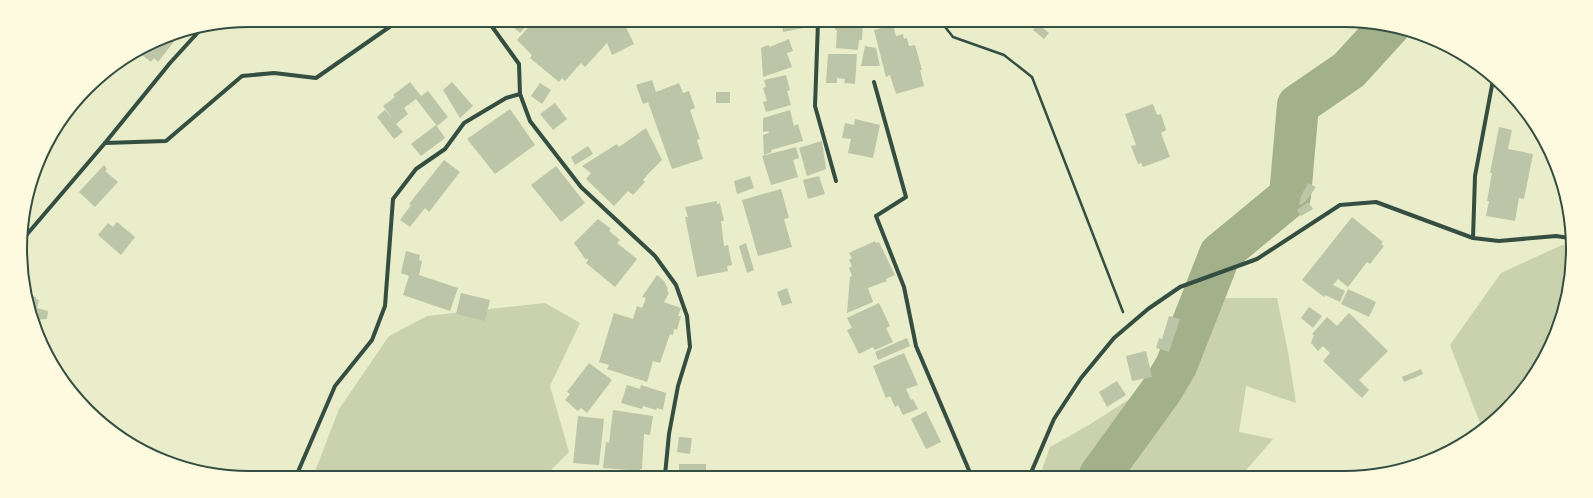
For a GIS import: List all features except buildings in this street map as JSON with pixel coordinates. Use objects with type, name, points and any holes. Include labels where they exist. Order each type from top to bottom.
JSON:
[{"type":"street","points":[[105,143],[166,142],[242,76],[274,73],[316,78],[389,27]]},
{"type":"street","points":[[492,27],[519,64],[520,94],[530,121],[581,187],[655,256],[676,285],[687,316],[690,347],[678,386],[669,434],[665,471]]},
{"type":"street","points":[[818,27],[815,106],[836,181]]},
{"type":"street","points":[[27,234],[105,143],[170,63],[197,34]]},
{"type":"street","points":[[874,82],[906,197],[876,216],[904,287],[916,346],[969,471]]},
{"type":"street","points":[[1473,238],[1475,176],[1492,84]]},
{"type":"street","points":[[298,471],[335,386],[372,340],[384,306],[393,199],[416,169],[445,149],[464,123],[506,98],[520,94]]},
{"type":"street","points":[[1032,471],[1054,419],[1073,390],[1114,338],[1148,309],[1180,287],[1234,269],[1257,259],[1340,206],[1376,202],[1473,238],[1499,241],[1556,236],[1566,238]]},
{"type":"path","points":[[945,27],[953,37],[1004,55],[1032,77],[1128,326]]},
{"type":"green space","points":[[1562,245],[1566,246],[1566,264],[1562,292],[1554,320],[1543,347],[1529,372],[1520,384],[1501,406],[1480,424],[1450,345],[1501,273]]},
{"type":"green space","points":[[1205,298],[1277,298],[1288,352],[1296,403],[1246,386],[1239,432],[1273,439],[1245,471],[1041,471],[1050,447],[1089,425],[1159,380],[1190,349]]},
{"type":"green space","points":[[545,303],[580,323],[550,386],[569,452],[550,471],[315,471],[339,409],[389,336],[427,316]]},
{"type":"waterway","points":[[1103,471],[1161,391],[1176,366],[1220,254],[1290,196],[1298,105],[1349,70],[1385,31]]}]
